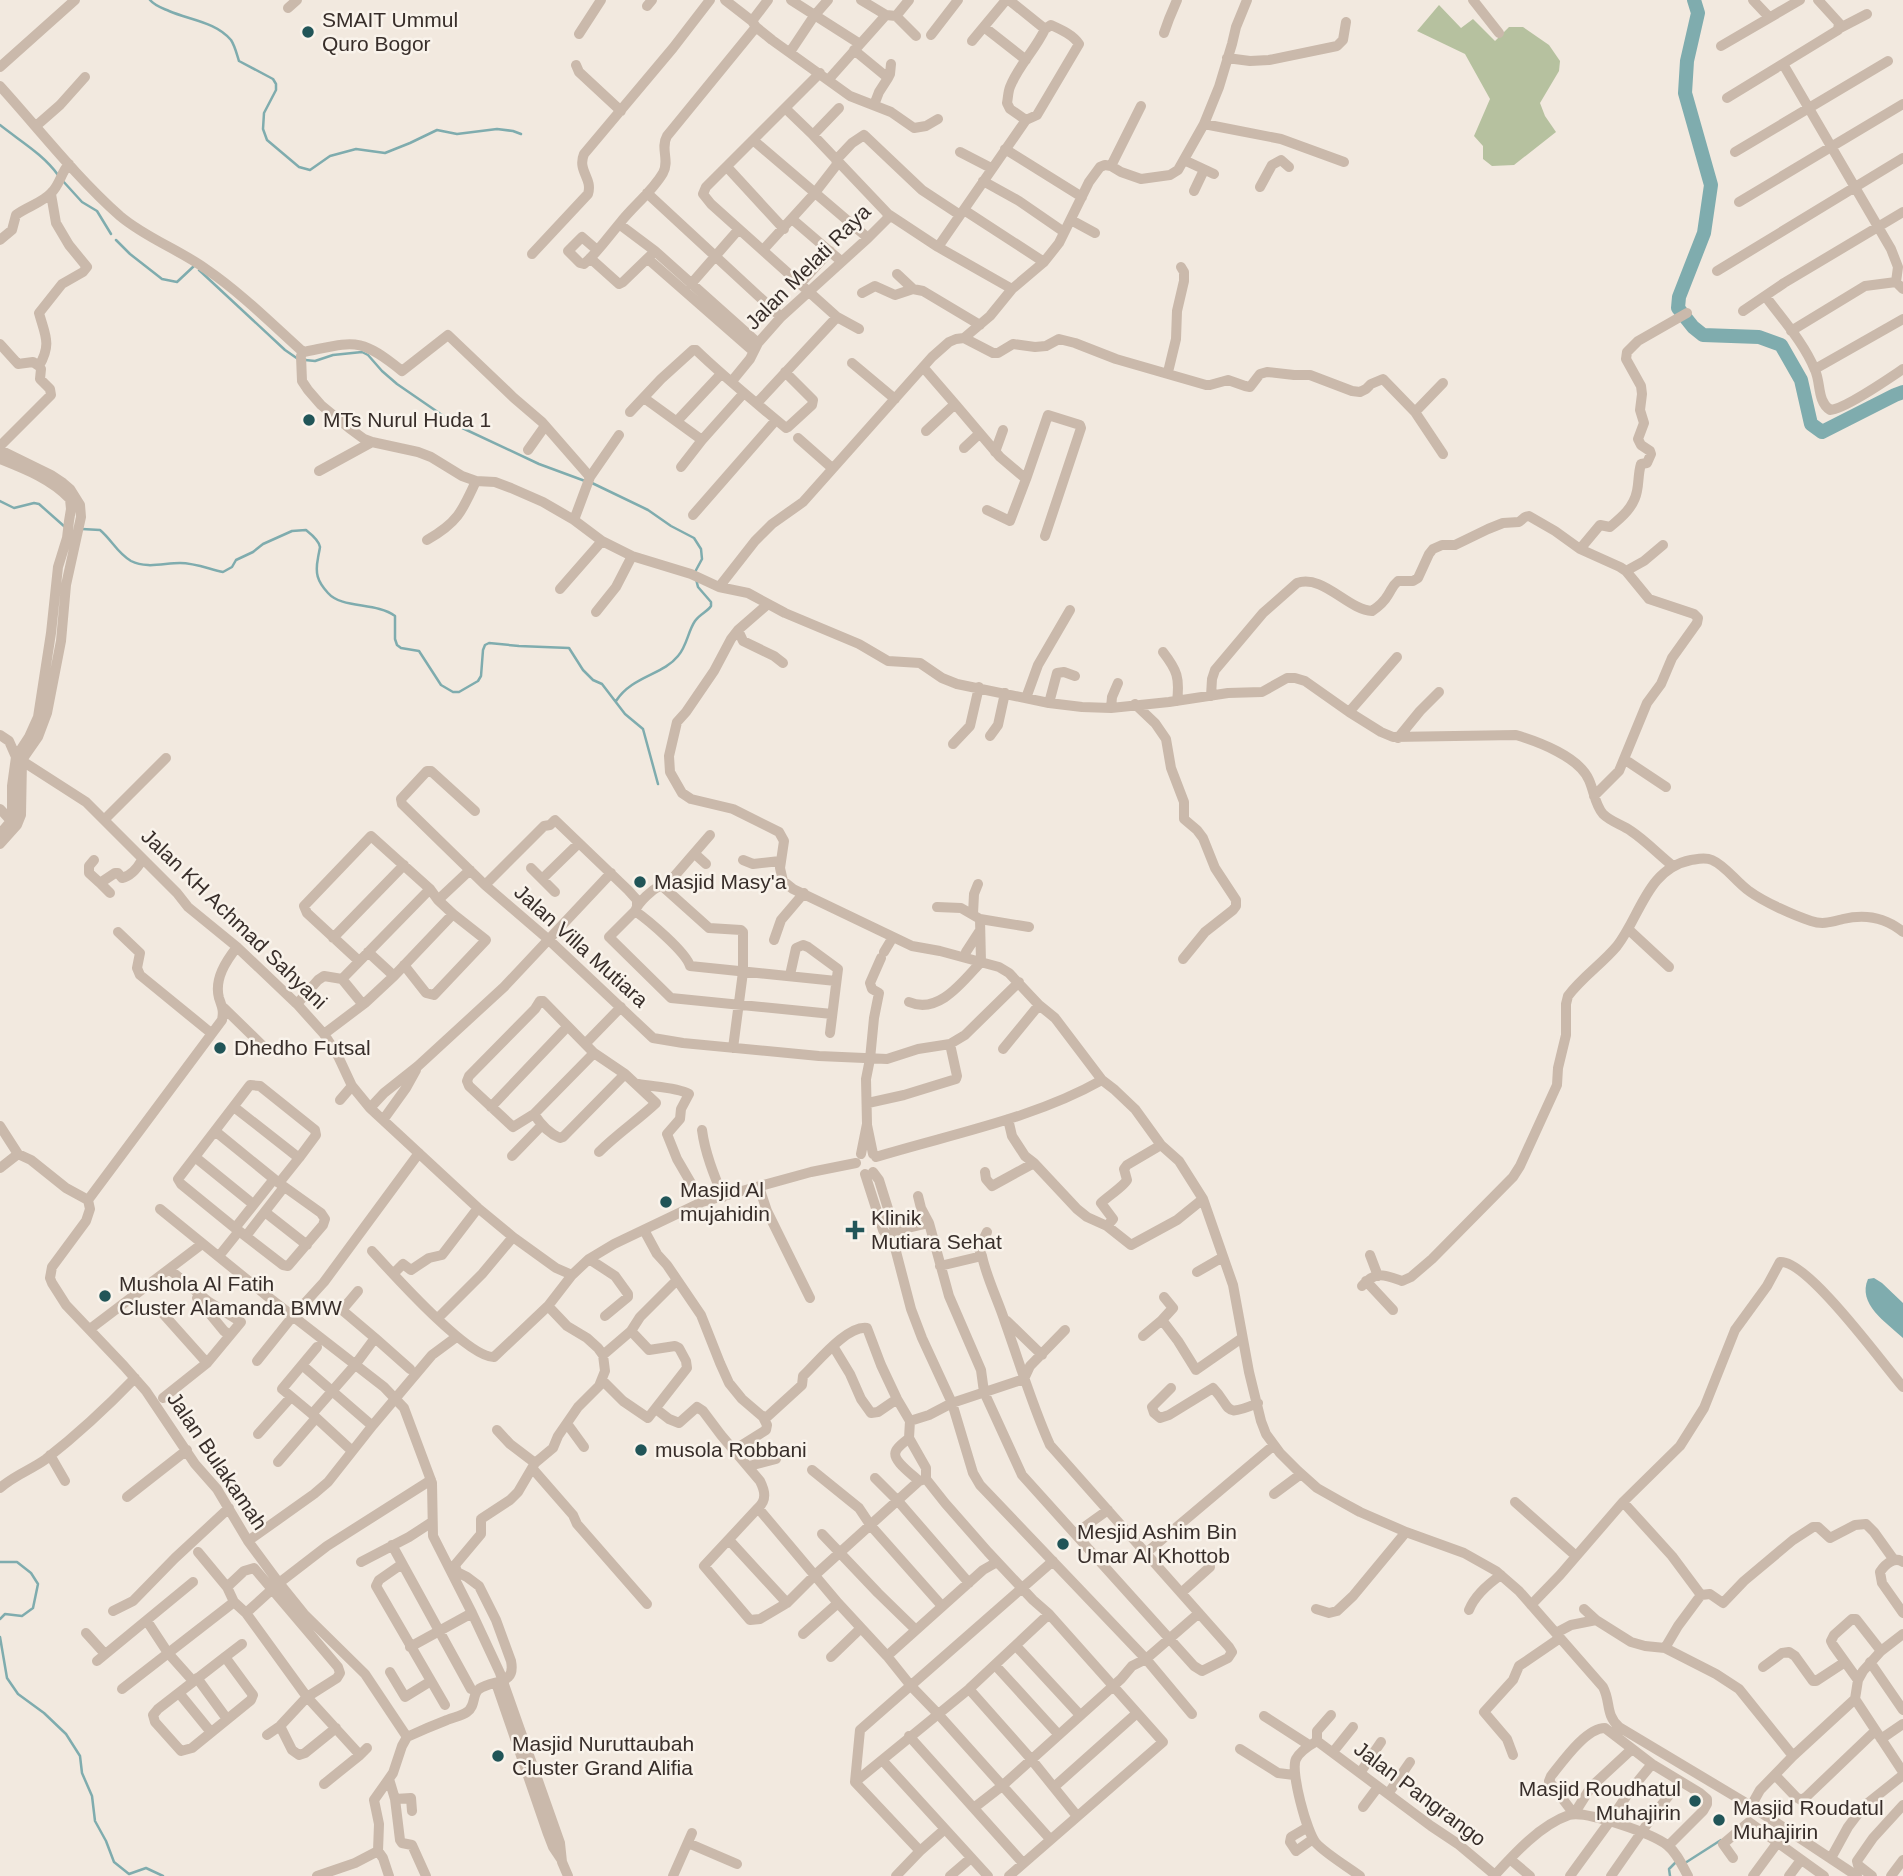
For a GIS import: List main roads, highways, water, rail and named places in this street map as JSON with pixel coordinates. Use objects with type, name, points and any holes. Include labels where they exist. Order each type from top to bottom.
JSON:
[{"type":"water","points":[[1874,1278],[1903,1303],[1903,1338],[1875,1312],[1866,1297],[1868,1279]]},
{"type":"waterway","points":[[150,0],[161,8],[218,29],[231,40],[239,61],[273,79],[276,90],[264,113],[263,129],[267,140],[299,167],[310,170],[330,156],[356,149],[385,153],[437,130],[457,134],[497,129],[521,134]]},
{"type":"waterway","points":[[1694,0],[1698,13],[1687,61],[1685,93],[1711,185],[1704,233],[1679,297],[1678,308],[1703,335],[1759,337],[1781,345],[1801,380],[1811,424],[1822,432],[1903,392]]},
{"type":"waterway","points":[[0,125],[38,154],[58,175]]},
{"type":"waterway","points":[[62,180],[82,202],[97,211],[111,234]]},
{"type":"waterway","points":[[116,240],[162,279],[177,282],[194,266]]},
{"type":"waterway","points":[[199,270],[298,359]]},
{"type":"waterway","points":[[305,360],[315,361],[333,355],[362,352],[397,384],[458,426],[539,464],[585,481]]},
{"type":"waterway","points":[[592,483],[648,510],[694,538],[701,549],[702,559],[695,572]]},
{"type":"waterway","points":[[0,501],[14,508],[39,504],[65,527]]},
{"type":"waterway","points":[[82,529],[100,530],[122,554],[137,563],[186,563],[223,572],[232,567],[236,560],[263,544],[292,531],[306,530],[319,544],[317,573],[321,585],[328,593],[342,601],[378,609],[395,616],[397,645],[419,651],[441,685],[453,692],[459,692],[478,681],[481,676],[483,650],[489,643],[569,648],[583,670],[593,680],[602,684],[625,714],[643,729],[658,784]]},
{"type":"waterway","points":[[616,701],[630,686],[664,668],[681,652],[695,621],[711,606],[711,602],[698,587],[696,579]]},
{"type":"waterway","points":[[0,1562],[17,1562],[31,1573],[38,1584],[33,1608],[22,1616],[5,1614],[0,1619]]},
{"type":"waterway","points":[[0,1637],[7,1678],[18,1694],[66,1734],[80,1756],[82,1773],[92,1796],[95,1821],[114,1862],[129,1874],[146,1868],[163,1876]]},
{"type":"waterway","points":[[1685,1863],[1721,1840]]},
{"type":"waterway","points":[[1670,1876],[1669,1869],[1676,1862]]},
{"type":"place","name":"SMAIT Ummul Quro Bogor","points":[[308,32]]},
{"type":"place","name":"MTs Nurul Huda 1","points":[[309,420]]},
{"type":"place","name":"Masjid Masy'a","points":[[640,882]]},
{"type":"place","name":"Dhedho Futsal","points":[[220,1048]]},
{"type":"place","name":"Masjid Al mujahidin","points":[[666,1202]]},
{"type":"place","name":"Klinik Mutiara Sehat","points":[[855,1230]]},
{"type":"place","name":"Mushola Al Fatih Cluster Alamanda BMW","points":[[105,1296]]},
{"type":"place","name":"musola Robbani","points":[[641,1450]]},
{"type":"place","name":"Mesjid Ashim Bin Umar Al Khottob","points":[[1063,1544]]},
{"type":"place","name":"Masjid Nuruttaubah Cluster Grand Alifia","points":[[498,1756]]},
{"type":"place","name":"Masjid Roudhatul Muhajirin","points":[[1695,1801]]},
{"type":"place","name":"Masjid Roudatul Muhajirin","points":[[1719,1820]]}]
